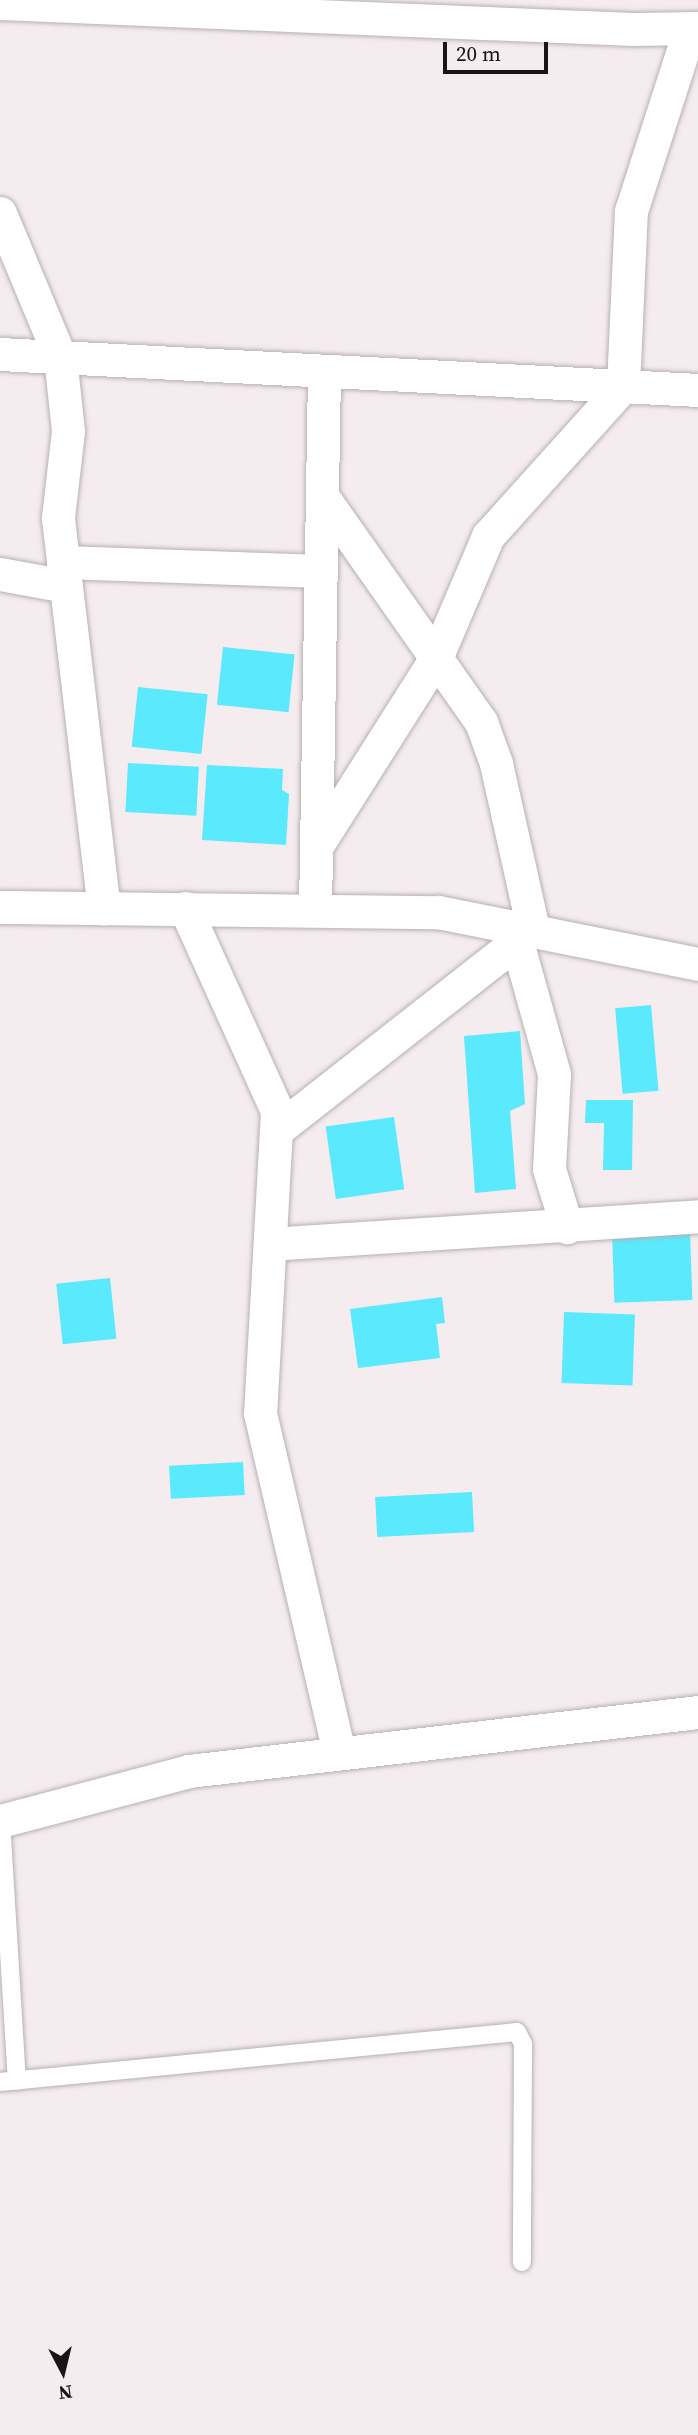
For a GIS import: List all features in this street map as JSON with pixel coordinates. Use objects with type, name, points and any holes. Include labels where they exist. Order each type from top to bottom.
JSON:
[{"type":"street","points":[[0,4],[694,28],[631,211],[623,386],[488,536],[436,658],[316,847]]},
{"type":"street","points":[[0,213],[60,357],[68,431],[57,507],[104,908]]},
{"type":"street","points":[[0,354],[698,390]]},
{"type":"street","points":[[315,910],[324,372]]},
{"type":"street","points":[[322,496],[481,722],[491,743],[524,936],[554,1074],[549,1170],[567,1227]]},
{"type":"street","points":[[0,574],[321,570]]},
{"type":"street","points":[[0,907],[438,912],[524,936],[698,964]]},
{"type":"street","points":[[185,908],[272,1092],[278,1129],[261,1422],[339,1753]]},
{"type":"street","points":[[278,1129],[524,936]]},
{"type":"street","points":[[270,1244],[567,1227],[698,1216]]},
{"type":"street","points":[[1,1821],[165,1775],[698,1712]]},
{"type":"lane","points":[[1,1821],[8,2081],[517,2032],[523,2044],[522,2262]]},
{"type":"building","points":[[223,647],[295,655],[289,712],[217,705]]},
{"type":"building","points":[[138,687],[208,694],[201,754],[132,747]]},
{"type":"building","points":[[128,763],[199,767],[196,816],[125,812]]},
{"type":"building","points":[[207,765],[283,769],[282,790],[289,794],[286,845],[202,840]]},
{"type":"building","points":[[651,1005],[658,1091],[623,1094],[615,1008]]},
{"type":"building","points":[[520,1031],[525,1104],[510,1111],[516,1189],[475,1193],[464,1036]]},
{"type":"building","points":[[586,1100],[633,1100],[632,1170],[603,1170],[604,1123],[585,1123]]},
{"type":"building","points":[[394,1117],[404,1189],[336,1199],[326,1127]]},
{"type":"building","points":[[690,1232],[692,1300],[614,1303],[612,1235]]},
{"type":"building","points":[[110,1278],[116,1339],[63,1344],[56,1284]]},
{"type":"building","points":[[442,1297],[445,1323],[436,1324],[440,1358],[358,1368],[350,1309]]},
{"type":"building","points":[[564,1312],[635,1314],[632,1385],[562,1383]]},
{"type":"building","points":[[243,1462],[245,1495],[171,1499],[169,1466]]},
{"type":"building","points":[[472,1492],[474,1532],[377,1537],[375,1497]]}]
